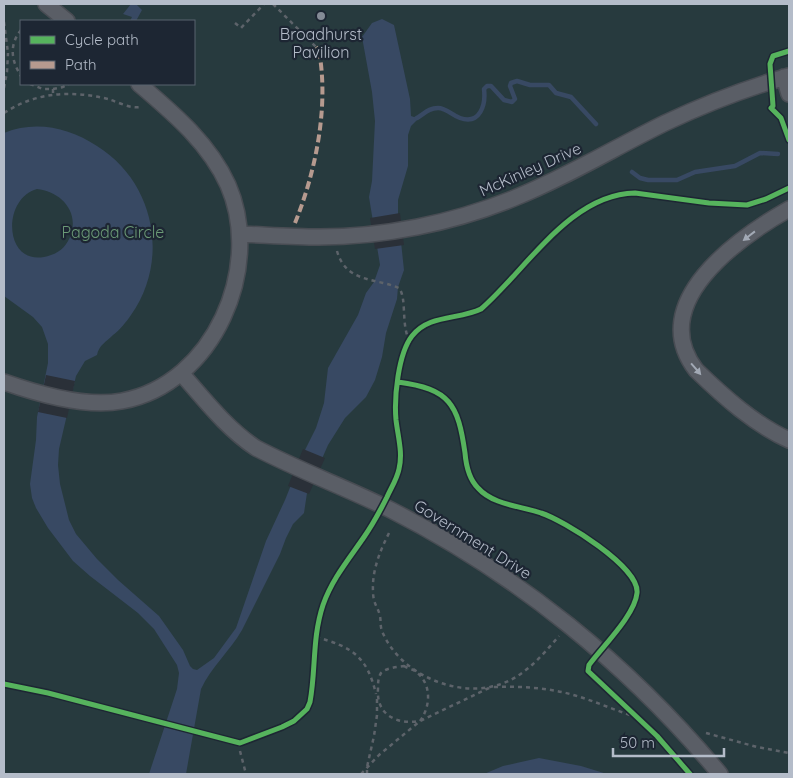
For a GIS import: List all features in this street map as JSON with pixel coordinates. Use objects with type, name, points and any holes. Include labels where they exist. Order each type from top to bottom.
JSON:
[{"type":"street","points":[[46,4],[66,20]]},
{"type":"street","points":[[787,76],[789,94]]},
{"type":"street","name":"McKinley Drive","points":[[240,234],[319,237],[370,234],[444,220],[512,199],[548,183],[667,122],[714,101],[787,76]]},
{"type":"street","points":[[4,382],[71,400],[106,403],[133,398],[158,388],[181,373],[198,354],[221,322],[236,276],[240,252],[240,234],[233,200],[219,168],[193,134],[177,117],[140,85]]},
{"type":"street","points":[[789,209],[754,232],[710,268],[687,303],[682,328],[685,351],[689,361],[696,370],[755,420],[769,430],[789,440]]},
{"type":"street","name":"Government Drive","points":[[181,373],[218,416],[240,437],[256,448],[378,504],[448,542],[480,561],[545,606],[600,651],[639,687],[687,736],[720,774]]},
{"type":"path","points":[[236,22],[241,28],[264,4]]},
{"type":"path","points":[[272,4],[316,47]]},
{"type":"path","points":[[4,22],[10,53],[20,74]]},
{"type":"path","points":[[307,38],[315,30]]},
{"type":"path","points":[[4,88],[10,53],[20,32]]},
{"type":"path","points":[[33,85],[43,89],[53,89],[67,85]]},
{"type":"path","points":[[53,89],[53,94]]},
{"type":"path","points":[[4,113],[28,100],[53,94],[88,95],[134,107],[141,107]]},
{"type":"path","points":[[337,251],[344,266],[354,274],[364,279],[399,288],[402,295],[405,328],[409,340]]},
{"type":"path","points":[[407,348],[409,340],[413,335]]},
{"type":"path","points":[[361,774],[420,721],[425,715],[429,699],[427,686],[386,638],[380,627],[380,616],[373,601],[372,590],[377,560],[389,533]]},
{"type":"path","points":[[315,645],[318,627]]},
{"type":"path","points":[[316,637],[338,643],[363,661],[382,708],[392,719],[406,723],[420,721],[490,687],[516,677],[543,657],[559,636]]},
{"type":"path","points":[[367,774],[377,715],[378,680],[387,669],[404,666],[427,678],[444,684],[472,688],[525,687],[560,692],[636,717]]},
{"type":"path","points":[[621,703],[643,723]]},
{"type":"path","points":[[706,733],[757,747],[789,753]]},
{"type":"path","points":[[234,741],[240,743],[247,740]]},
{"type":"path","points":[[240,743],[240,751],[246,774]]},
{"type":"green space","name":"Pagoda Circle","points":[[4,4],[789,4],[789,774],[4,774]]},
{"type":"water","points":[[131,4],[136,4],[142,10],[137,20],[130,20],[132,17],[123,14]]},
{"type":"water","points":[[382,19],[394,25],[410,99],[411,116],[422,115],[411,126],[408,135],[408,166],[398,200],[404,270],[386,333],[382,357],[375,380],[366,397],[345,418],[328,445],[307,493],[304,513],[293,524],[242,630],[210,673],[201,689],[186,774],[149,774],[177,689],[179,673],[177,665],[154,629],[138,613],[73,561],[48,528],[32,498],[30,484],[37,417],[48,363],[48,344],[42,327],[33,317],[4,296],[4,133],[28,127],[52,128],[86,140],[117,161],[132,180],[144,201],[150,223],[153,247],[150,270],[143,293],[131,315],[101,346],[97,355],[85,361],[76,376],[59,449],[60,484],[69,520],[76,534],[118,580],[159,616],[183,650],[190,666],[197,670],[214,658],[236,628],[266,541],[316,428],[324,403],[328,368],[358,315],[366,293],[374,282],[380,265],[369,197],[372,181],[375,121],[362,37],[372,23]],"holes":[[[37,189],[60,198],[65,203],[70,210],[73,225],[70,238],[61,250],[55,254],[35,257],[24,253],[16,244],[12,232],[13,219],[17,206],[25,195]]]},
{"type":"water","points":[[539,758],[581,766],[607,774],[484,774],[503,766]]},
{"type":"pier","points":[[400,213],[404,245],[375,249],[370,218]]},
{"type":"pier","points":[[46,375],[75,381],[67,418],[38,412]]},
{"type":"pier","points":[[303,449],[325,458],[309,494],[288,486]]},
{"type":"pier","points":[[163,720],[196,728],[194,734],[161,726]]},
{"type":"waterway","points":[[417,118],[430,110],[438,108],[444,109],[460,118],[472,119],[477,116],[483,107],[484,89],[487,86],[491,86],[504,100],[512,102],[515,99],[510,86],[511,83],[517,81],[530,85],[549,85],[556,93],[571,97],[596,124]]},
{"type":"waterway","points":[[632,172],[640,178],[648,180],[677,180],[695,172],[735,166],[760,153],[778,154]]},
{"type":"marked path","points":[[295,223],[309,182],[319,138],[322,72],[319,51],[316,47]]},
{"type":"cycle path","points":[[789,51],[773,56],[770,64],[773,106],[771,108],[781,118],[789,140]]},
{"type":"cycle path","points":[[4,684],[48,693],[240,743],[294,721],[307,709],[310,702],[317,630],[323,605],[331,586],[373,522],[398,473],[400,445],[396,420],[396,388],[403,354],[412,336],[427,324],[481,309],[550,237],[590,206],[612,197],[635,193],[709,203],[747,205],[766,199],[789,188]]},
{"type":"cycle path","points":[[398,382],[429,389],[448,402],[459,422],[468,472],[484,494],[499,502],[552,517],[566,525],[614,558],[635,582],[637,593],[635,602],[624,621],[589,665],[588,671],[657,736],[690,774]]},
{"type":"place","name":"Broadhurst Pavilion","points":[[321,16]]}]
